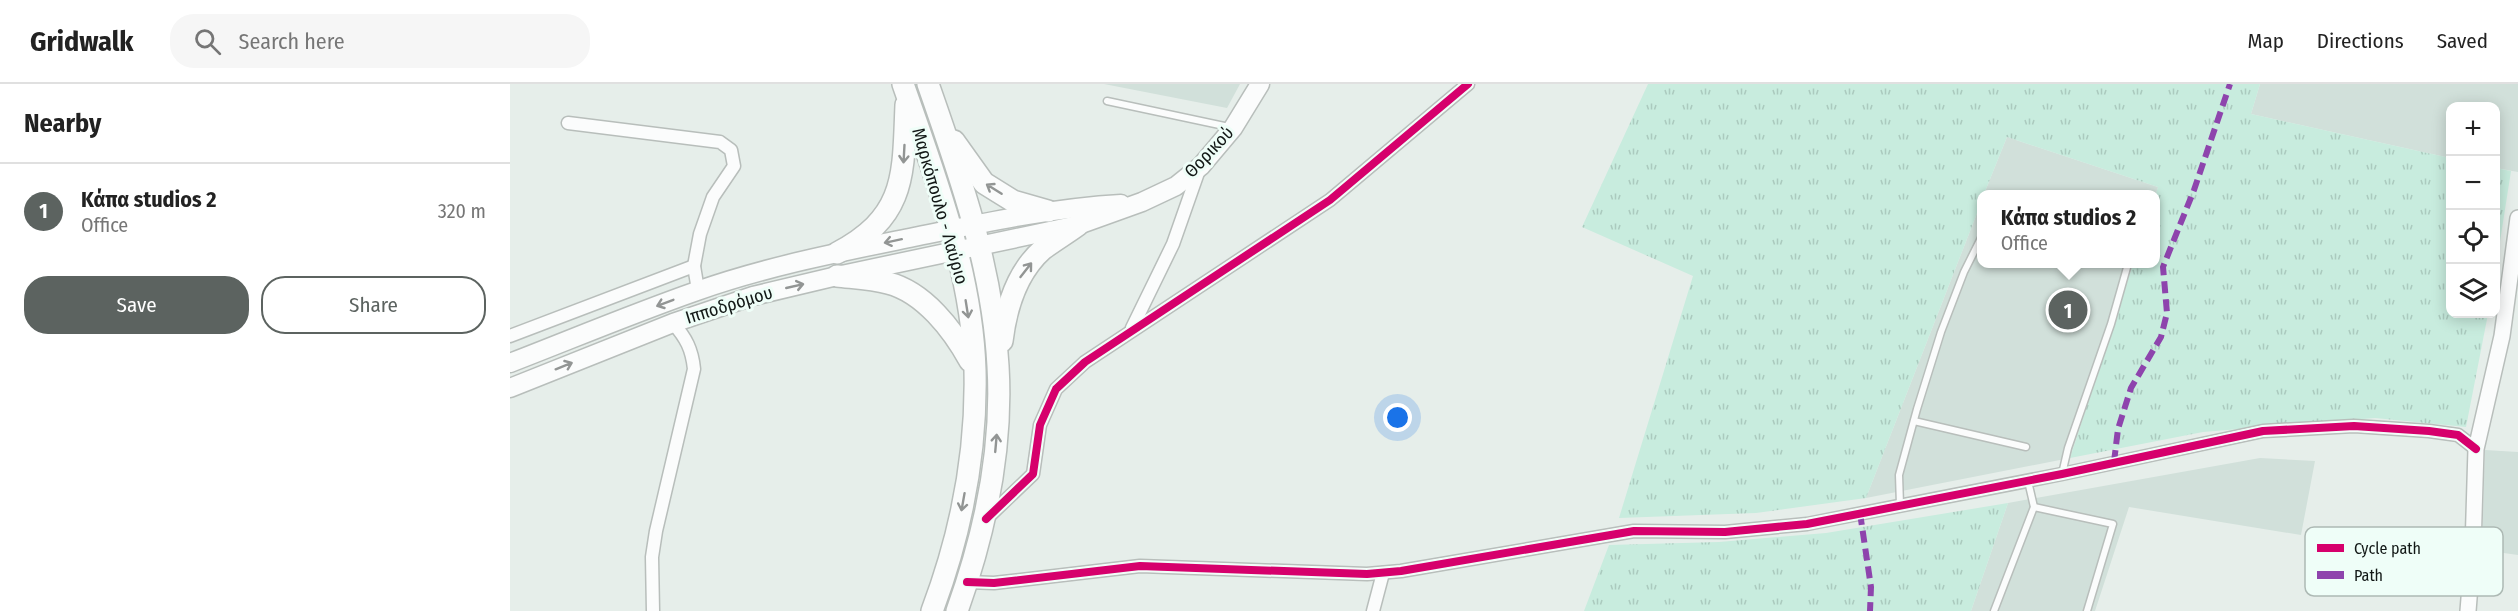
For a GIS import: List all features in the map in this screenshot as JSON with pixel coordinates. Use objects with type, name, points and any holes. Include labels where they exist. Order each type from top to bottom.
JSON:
[{"type":"highway","name":"Μαρκόπουλο - Λαύριο","points":[[928,84],[980,246],[992,311],[998,366],[998,419],[986,519],[957,611]]},
{"type":"highway","name":"Μαρκόπουλο - Λαύριο","points":[[905,90],[957,251],[969,316],[975,369],[974,430],[964,496],[944,579],[932,611]]},
{"type":"highway","points":[[837,253],[859,242],[878,225],[895,198],[903,172],[905,90]]},
{"type":"highway","points":[[941,122],[984,183],[1013,201],[1048,211]]},
{"type":"highway","points":[[998,366],[1009,303],[1020,278],[1042,250],[1078,225]]},
{"type":"highway","points":[[837,276],[890,284],[919,299],[958,340],[975,369]]},
{"type":"main road","name":"Θορικού","points":[[957,251],[1078,225],[1142,202],[1176,186],[1201,166],[1233,128],[1260,84]]},
{"type":"main road","name":"Θορικού","points":[[951,230],[1074,207],[1142,202]]},
{"type":"main road","name":"Ιπποδρόμου","points":[[510,363],[698,290],[837,253],[951,230]]},
{"type":"main road","name":"Ιπποδρόμου","points":[[510,388],[673,323],[753,296],[957,251]]},
{"type":"street","points":[[986,519],[1033,474],[1040,425],[1056,388],[1085,362],[1131,329],[1330,200],[1468,84]]},
{"type":"street","points":[[568,123],[720,142],[730,150],[734,166],[713,197],[700,234],[694,266],[698,290]]},
{"type":"street","points":[[1131,329],[1177,235],[1201,166]]},
{"type":"street","points":[[2474,527],[2476,449],[2502,336],[2518,218]]},
{"type":"street","points":[[510,336],[694,266]]},
{"type":"street","points":[[653,611],[652,557],[656,531],[694,369],[693,354],[687,340],[673,323]]},
{"type":"street","points":[[967,582],[994,583],[1140,566],[1383,573],[1634,531],[1725,532],[1807,524],[2028,481],[2263,431],[2354,426],[2429,431],[2458,435],[2476,449]]},
{"type":"street","points":[[1373,611],[1383,573]]},
{"type":"street","points":[[2468,611],[2469,596]]},
{"type":"lane","points":[[1107,101],[1233,128]]},
{"type":"lane","points":[[1900,506],[1899,475],[1914,421],[1941,332],[1964,272],[1977,246]]},
{"type":"lane","points":[[2062,474],[2068,448],[2111,324],[2127,268]]},
{"type":"lane","points":[[1914,421],[2026,447]]},
{"type":"lane","points":[[1994,611],[2034,507],[2028,481]]},
{"type":"lane","points":[[2034,507],[2113,524],[2087,611]]},
{"type":"shaded area","points":[[1104,84],[1240,84],[1227,108]]},
{"type":"shaded area","points":[[2260,84],[2518,84],[2518,172],[2500,169],[2500,102],[2446,102],[2446,157],[2251,114]]},
{"type":"shaded area","points":[[2007,137],[2158,187],[2157,190],[1986,190]]},
{"type":"shaded area","points":[[1977,213],[1977,268],[2132,268],[2070,458],[1866,498]]},
{"type":"shaded area","points":[[2485,450],[2518,452],[2518,555],[2503,553],[2503,527],[2483,527]]},
{"type":"shaded area","points":[[2260,458],[2315,461],[2301,535],[2129,507],[2095,611],[1971,611],[2008,503]]},
{"type":"green space","points":[[912,84],[919,84],[963,212],[957,214]]},
{"type":"green space","points":[[1648,84],[2260,84],[2251,114],[2446,157],[2446,318],[2487,318],[2466,427],[2375,418],[2203,432],[2070,458],[2132,268],[2160,268],[2160,190],[2157,190],[2158,187],[2007,137],[1986,190],[1977,190],[1977,213],[1866,498],[1756,513],[1619,518],[1693,276],[1582,227]]},
{"type":"green space","points":[[2500,169],[2511,171],[2500,241]]},
{"type":"green space","points":[[2008,503],[1971,611],[1584,611],[1609,545],[1719,542],[1826,533]]},
{"type":"marked path","points":[[2114,462],[2118,429],[2131,388],[2161,337],[2167,313],[2163,267],[2194,190],[2230,84]]},
{"type":"marked path","points":[[1860,513],[1871,587],[1870,611]]},
{"type":"cycle path","points":[[986,519],[1033,474],[1040,425],[1056,389],[1085,362],[1330,200],[1468,84]]},
{"type":"cycle path","points":[[967,582],[994,583],[1140,566],[1367,574],[1401,571],[1634,531],[1725,532],[1807,524],[2062,474],[2263,431],[2354,426],[2429,431],[2458,435],[2476,449]]},
{"type":"place","name":"Κάπα studios 2","points":[[2068,310]]}]
